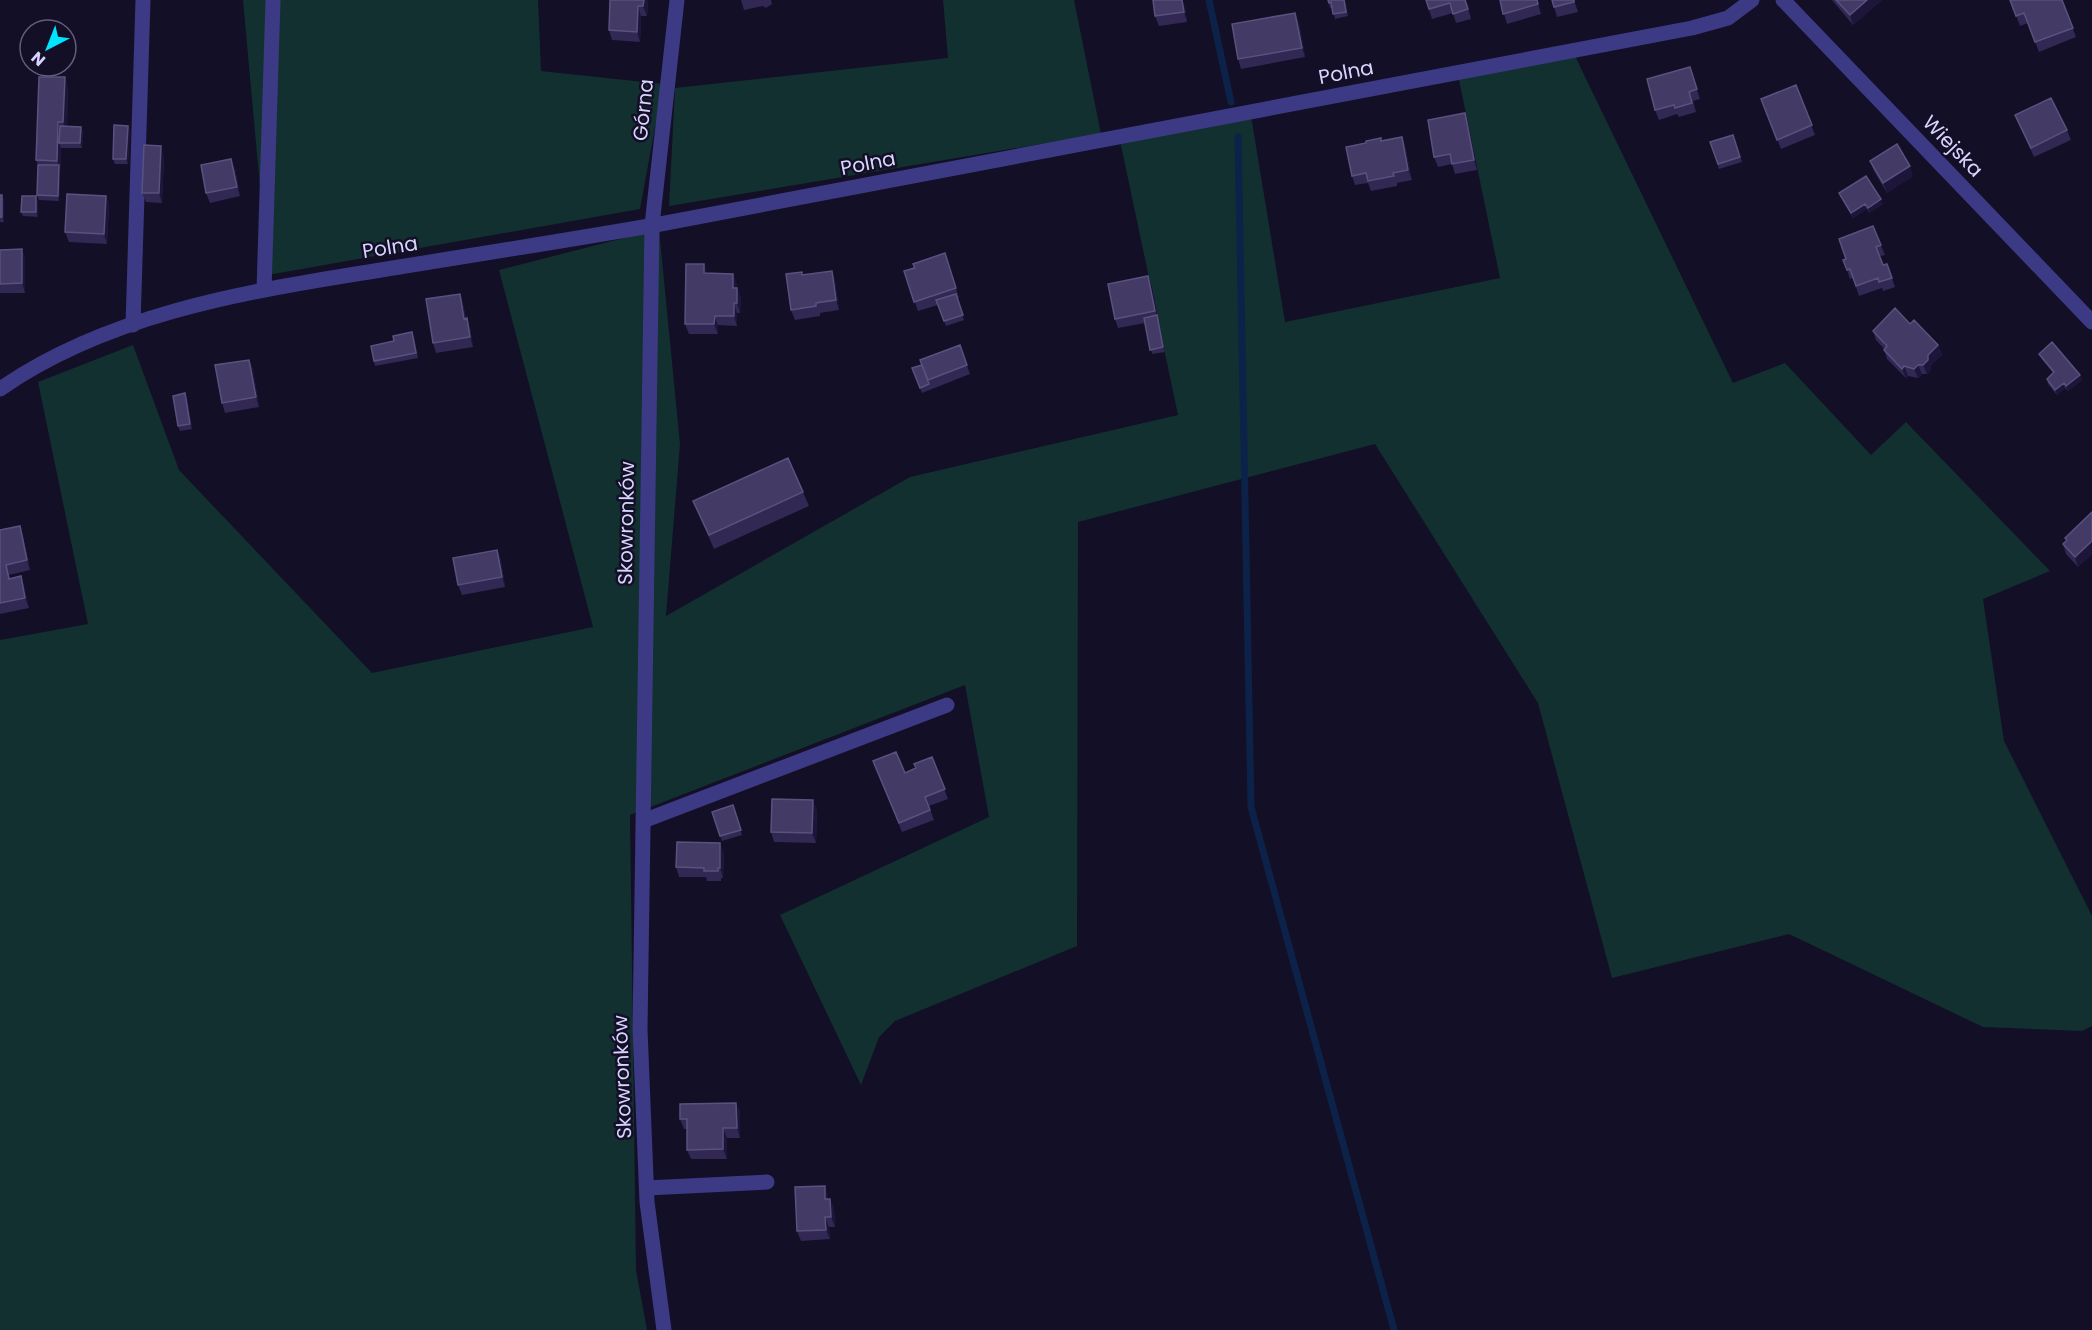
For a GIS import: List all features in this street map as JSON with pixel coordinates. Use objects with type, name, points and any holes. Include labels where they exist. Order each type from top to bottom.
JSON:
[{"type":"street","points":[[133,325],[143,0]]},
{"type":"street","points":[[264,290],[273,0]]},
{"type":"street","name":"Górna","points":[[652,225],[677,0]]},
{"type":"street","name":"Polna","points":[[0,389],[32,366],[91,340],[230,296],[652,225],[1692,28],[1728,18],[1752,0]]},
{"type":"street","name":"Wiejska","points":[[1784,0],[2092,321]]},
{"type":"street","name":"Skowronków","points":[[652,225],[640,1029],[647,1188],[664,1330]]},
{"type":"street","points":[[643,821],[947,705]]},
{"type":"street","points":[[647,1188],[767,1182]]},
{"type":"green space","points":[[243,0],[538,0],[541,71],[663,84],[640,209],[268,275]]},
{"type":"green space","points":[[943,0],[1074,0],[1101,134],[669,206],[675,88],[948,58]]},
{"type":"green space","points":[[1575,56],[1733,383],[1785,363],[1871,455],[1906,422],[2050,571],[1983,599],[2004,741],[2092,916],[2092,1026],[2082,1031],[1983,1027],[1789,934],[1612,978],[1538,703],[1375,444],[1078,522],[1077,946],[895,1021],[879,1037],[861,1085],[780,915],[989,817],[965,685],[630,815],[636,1270],[647,1330],[0,1330],[0,640],[88,624],[38,382],[133,345],[179,470],[372,673],[593,627],[499,270],[659,229],[680,444],[666,616],[910,477],[1178,415],[1119,136],[1251,116],[1285,322],[1500,278],[1458,75]]},
{"type":"building","points":[[610,0],[644,0],[643,6],[638,6],[637,32],[609,30]]},
{"type":"building","points":[[1153,0],[1182,0],[1184,12],[1155,16]]},
{"type":"building","points":[[1328,0],[1344,0],[1346,12],[1333,14],[1331,2],[1329,3]]},
{"type":"building","points":[[1426,0],[1465,0],[1468,9],[1453,14],[1450,3],[1429,9]]},
{"type":"building","points":[[1500,0],[1537,0],[1538,4],[1503,14]]},
{"type":"building","points":[[1552,0],[1574,0],[1574,2],[1554,7]]},
{"type":"building","points":[[1836,0],[1867,0],[1850,15]]},
{"type":"building","points":[[2010,0],[2062,0],[2073,28],[2035,42],[2024,13],[2016,16]]},
{"type":"building","points":[[1295,13],[1302,48],[1238,59],[1232,24]]},
{"type":"building","points":[[1690,67],[1697,89],[1689,92],[1692,103],[1655,110],[1647,79]]},
{"type":"building","points":[[39,78],[65,78],[63,122],[58,122],[57,161],[36,160]]},
{"type":"building","points":[[1796,85],[1812,125],[1777,140],[1761,99]]},
{"type":"building","points":[[2051,98],[2067,130],[2031,148],[2015,115]]},
{"type":"building","points":[[1465,113],[1474,160],[1452,164],[1450,154],[1434,157],[1428,120]]},
{"type":"building","points":[[114,125],[128,126],[126,159],[113,159]]},
{"type":"building","points":[[60,126],[81,127],[80,143],[59,143]]},
{"type":"building","points":[[1733,135],[1740,157],[1718,164],[1710,142]]},
{"type":"building","points":[[1402,137],[1408,170],[1393,173],[1394,176],[1368,181],[1366,173],[1352,176],[1346,147],[1381,138],[1381,141]]},
{"type":"building","points":[[1897,144],[1910,166],[1883,183],[1870,161]]},
{"type":"building","points":[[144,145],[161,146],[159,193],[142,193]]},
{"type":"building","points":[[231,159],[237,187],[206,193],[201,165]]},
{"type":"building","points":[[38,165],[59,165],[58,196],[37,195]]},
{"type":"building","points":[[1866,176],[1881,199],[1868,208],[1865,204],[1851,213],[1839,193]]},
{"type":"building","points":[[67,194],[106,196],[104,234],[65,232]]},
{"type":"building","points":[[0,195],[2,195],[2,217],[0,217]]},
{"type":"building","points":[[22,196],[36,196],[36,212],[21,212]]},
{"type":"building","points":[[1873,226],[1881,245],[1876,247],[1883,265],[1887,264],[1892,278],[1879,282],[1878,278],[1856,286],[1850,269],[1847,270],[1843,260],[1846,259],[1839,239]]},
{"type":"building","points":[[22,249],[22,283],[0,284],[0,250]]},
{"type":"building","points":[[945,253],[956,288],[914,302],[904,271],[915,268],[913,264]]},
{"type":"building","points":[[686,264],[704,264],[704,273],[733,274],[733,288],[737,288],[734,316],[715,316],[714,324],[685,324]]},
{"type":"building","points":[[832,271],[836,300],[791,310],[786,274],[802,272],[802,275]]},
{"type":"building","points":[[1148,276],[1155,311],[1115,319],[1108,284]]},
{"type":"building","points":[[460,294],[470,337],[433,343],[426,299]]},
{"type":"building","points":[[956,294],[963,315],[944,321],[936,300]]},
{"type":"building","points":[[1895,308],[1910,324],[1914,320],[1938,345],[1928,355],[1928,360],[1923,365],[1918,365],[1914,369],[1904,366],[1902,369],[1884,350],[1887,346],[1873,331]]},
{"type":"building","points":[[1157,315],[1163,347],[1150,350],[1144,318]]},
{"type":"building","points":[[412,332],[416,353],[374,361],[371,346],[394,341],[393,336]]},
{"type":"building","points":[[2052,342],[2080,375],[2066,386],[2064,383],[2055,390],[2047,379],[2054,372],[2039,354]]},
{"type":"building","points":[[960,345],[967,365],[928,380],[920,360]]},
{"type":"building","points":[[249,360],[256,397],[222,403],[215,365]]},
{"type":"building","points":[[922,365],[929,384],[920,388],[912,368]]},
{"type":"building","points":[[185,393],[190,424],[178,426],[173,396]]},
{"type":"building","points":[[788,458],[803,492],[709,535],[693,501]]},
{"type":"building","points":[[2092,512],[2092,541],[2075,557],[2063,544],[2067,540],[2065,538]]},
{"type":"building","points":[[20,526],[27,560],[6,565],[9,579],[21,576],[25,598],[0,603],[0,530]]},
{"type":"building","points":[[497,550],[502,577],[458,585],[453,558]]},
{"type":"building","points":[[896,752],[905,773],[916,768],[914,764],[932,757],[945,789],[925,797],[930,810],[899,823],[873,761]]},
{"type":"building","points":[[772,799],[813,800],[812,833],[771,832]]},
{"type":"building","points":[[733,805],[741,830],[720,836],[712,812]]},
{"type":"building","points":[[677,842],[720,843],[720,868],[718,871],[704,871],[704,868],[676,867]]},
{"type":"building","points":[[736,1103],[737,1128],[723,1128],[723,1149],[687,1150],[687,1119],[680,1119],[680,1104]]},
{"type":"building","points":[[825,1186],[825,1199],[830,1199],[831,1217],[825,1217],[826,1230],[797,1231],[795,1187]]},
{"type":"waterway","points":[[1209,0],[1231,102]]},
{"type":"waterway","points":[[1238,137],[1251,807],[1394,1330]]}]
